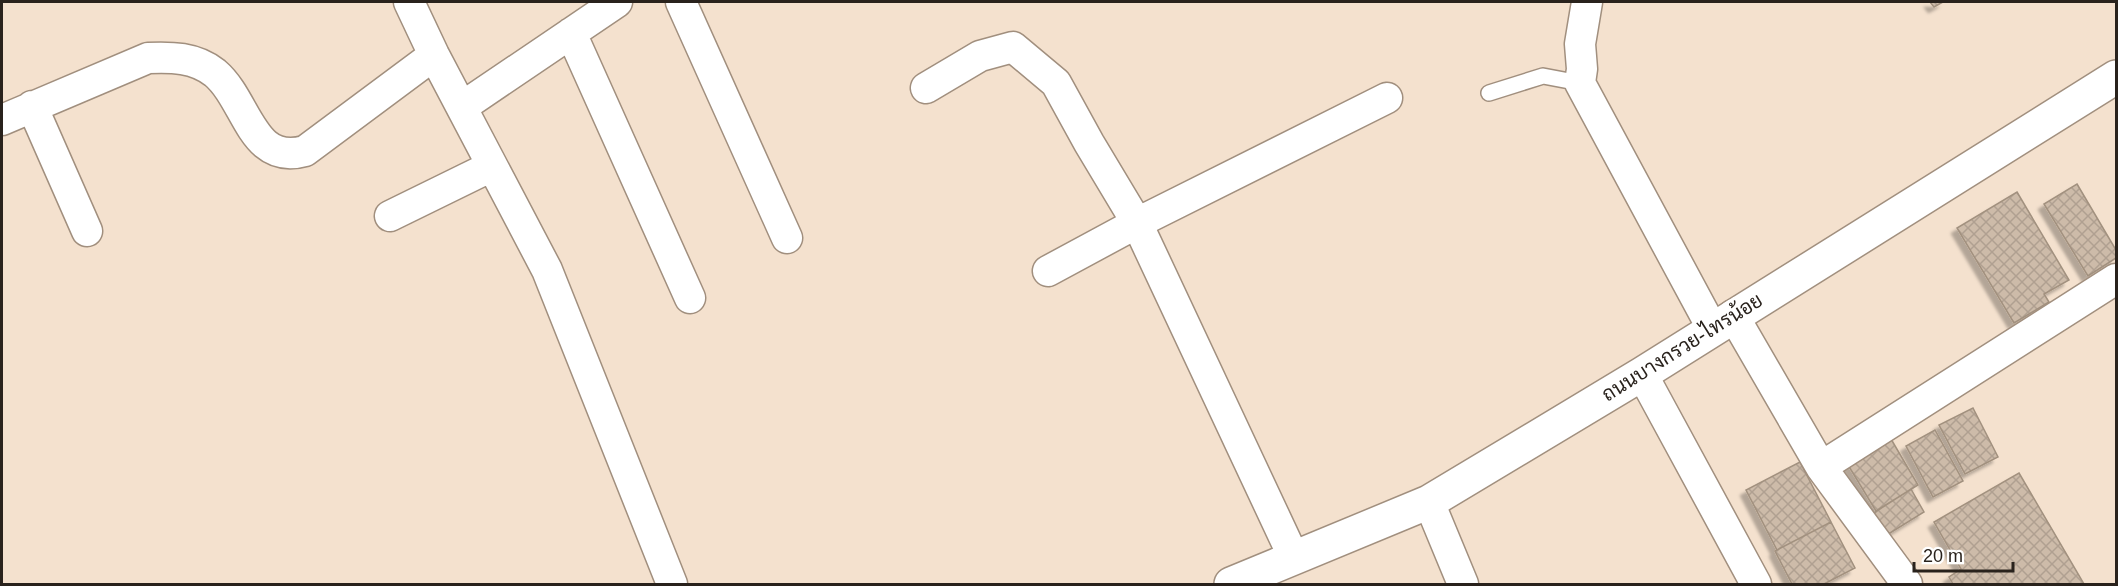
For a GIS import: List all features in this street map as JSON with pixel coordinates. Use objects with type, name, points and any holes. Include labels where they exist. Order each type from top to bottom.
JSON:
[{"type":"main road","name":"ถนนบางกรวย-ไทรน้อย","points":[[1231,585],[1430,502],[1642,374],[2116,77]]},
{"type":"street","points":[[409,2],[434,55],[547,270],[672,585]]},
{"type":"street","points":[[462,108],[617,2]]},
{"type":"street","points":[[681,2],[787,238]]},
{"type":"street","points":[[1587,2],[1580,44],[1582,69],[1580,83],[1722,322],[1821,467],[1907,585]]},
{"type":"street","points":[[571,33],[690,298]]},
{"type":"street","points":[[926,88],[980,56],[1013,47],[1056,83],[1137,223],[1294,558]]},
{"type":"street","points":[[2,120],[148,58],[173,57],[191,60],[214,73],[232,94],[263,145],[276,152],[292,155],[305,151],[434,55]]},
{"type":"street","points":[[1048,272],[1137,223],[1387,98]]},
{"type":"street","points":[[32,106],[87,231]]},
{"type":"street","points":[[390,216],[492,166]]},
{"type":"street","points":[[1821,467],[2116,279]]},
{"type":"street","points":[[1642,374],[1756,585]]},
{"type":"street","points":[[1430,502],[1463,585]]},
{"type":"lane","points":[[1489,93],[1543,76],[1580,83]]},
{"type":"building","points":[[1930,2],[1943,2],[1934,7]]},
{"type":"building","points":[[2077,184],[2116,250],[2116,258],[2088,276],[2044,204]]},
{"type":"building","points":[[2017,192],[2069,280],[2044,294],[2049,302],[2014,323],[1957,228]]},
{"type":"building","points":[[1973,408],[1998,457],[1965,474],[1939,425]]},
{"type":"building","points":[[1935,430],[1963,481],[1933,497],[1906,446]]},
{"type":"building","points":[[1891,439],[1918,485],[1876,511],[1848,465]]},
{"type":"building","points":[[1800,462],[1831,522],[1777,550],[1746,490]]},
{"type":"building","points":[[2019,473],[2084,584],[1953,584],[1949,577],[1961,569],[1934,522]]},
{"type":"building","points":[[1911,489],[1924,512],[1882,538],[1869,516]]},
{"type":"building","points":[[1831,522],[1855,568],[1824,584],[1792,584],[1775,551]]}]
